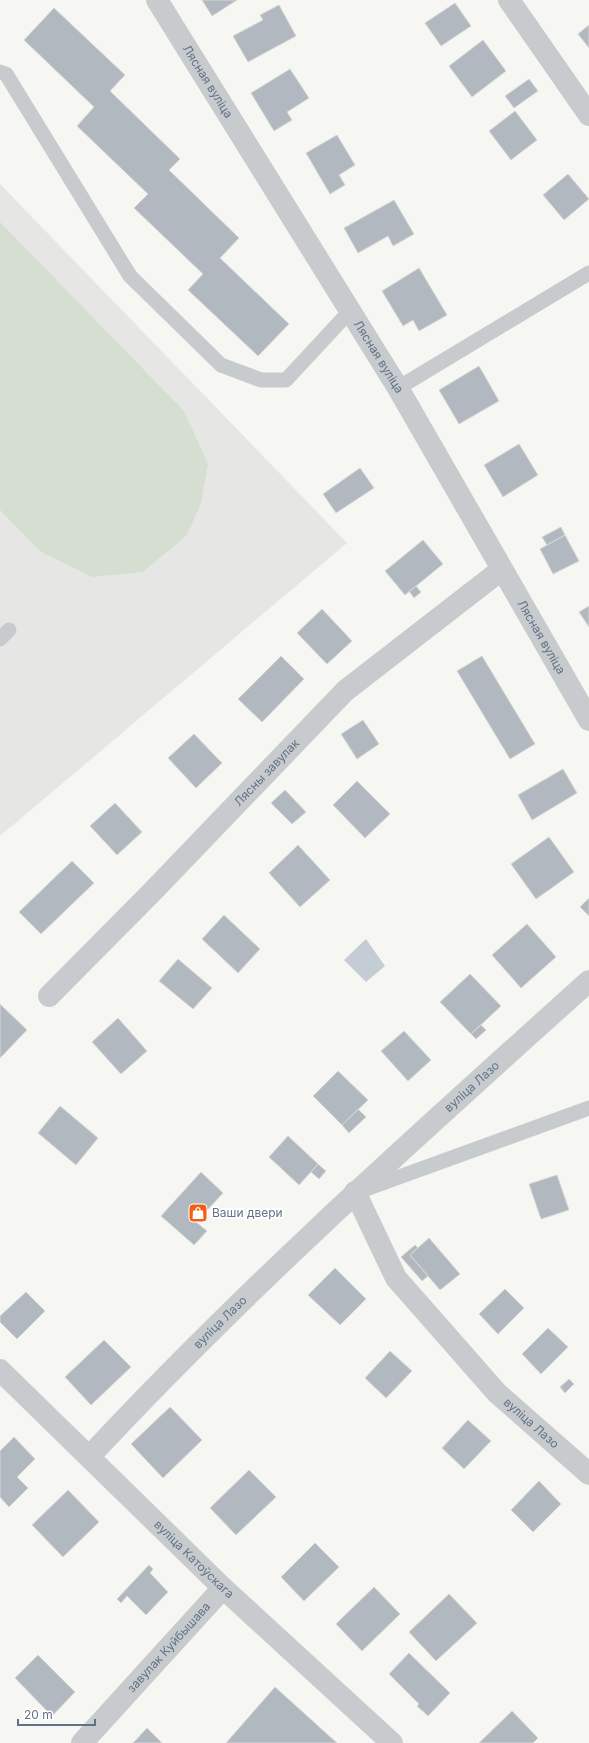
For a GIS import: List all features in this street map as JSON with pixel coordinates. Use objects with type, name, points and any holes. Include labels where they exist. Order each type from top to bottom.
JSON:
[{"type":"street","name":"Лясная вуліца","points":[[157,0],[398,388],[501,570],[589,720]]},
{"type":"street","points":[[509,0],[589,115]]},
{"type":"street","name":"Лясны завулак","points":[[49,996],[154,890],[345,691],[501,570]]},
{"type":"street","name":"вуліца Лазо","points":[[89,1457],[149,1393],[355,1192],[589,982]]},
{"type":"street","name":"вуліца Лазо","points":[[355,1192],[396,1278],[497,1393],[589,1474]]},
{"type":"street","name":"вуліца Катоўскага","points":[[0,1370],[223,1588],[392,1743]]},
{"type":"street","name":"завулак Куйбышава","points":[[82,1743],[223,1588]]},
{"type":"lane","points":[[0,72],[6,74],[130,276],[221,365],[261,380],[286,380],[350,311]]},
{"type":"lane","points":[[398,388],[589,273]]},
{"type":"lane","points":[[355,1192],[589,1108]]},
{"type":"shaded area","points":[[0,184],[347,543],[0,836]]},
{"type":"shaded area","points":[[0,222],[184,411],[208,464],[201,503],[187,535],[143,572],[92,577],[41,552],[0,510]]},
{"type":"shaded area","points":[[366,939],[385,966],[366,982],[344,960]]},
{"type":"building","points":[[202,0],[237,0],[212,16]]},
{"type":"building","points":[[455,3],[471,26],[441,46],[425,23]]},
{"type":"building","points":[[279,5],[296,36],[248,62],[233,36],[263,20],[260,15]]},
{"type":"building","points":[[54,8],[125,75],[110,91],[180,159],[169,170],[239,238],[220,258],[289,324],[258,356],[188,290],[203,274],[134,208],[148,194],[77,126],[94,107],[24,40]]},
{"type":"building","points":[[589,25],[589,48],[578,34]]},
{"type":"building","points":[[483,40],[506,71],[472,97],[449,66]]},
{"type":"building","points":[[290,69],[309,98],[287,112],[292,120],[274,131],[251,93]]},
{"type":"building","points":[[529,79],[538,91],[514,108],[505,96]]},
{"type":"building","points":[[515,111],[537,140],[511,160],[489,131]]},
{"type":"building","points":[[337,135],[355,165],[339,175],[345,185],[330,194],[306,153]]},
{"type":"building","points":[[568,174],[589,199],[564,220],[543,195]]},
{"type":"building","points":[[394,200],[414,234],[393,246],[388,236],[358,253],[344,228]]},
{"type":"building","points":[[419,268],[447,315],[419,331],[413,320],[403,326],[382,291]]},
{"type":"building","points":[[479,366],[499,401],[459,424],[439,390]]},
{"type":"building","points":[[519,444],[538,475],[503,497],[484,465]]},
{"type":"building","points":[[360,468],[374,488],[336,513],[323,494]]},
{"type":"building","points":[[561,527],[565,535],[547,545],[542,537]]},
{"type":"building","points":[[565,535],[579,561],[553,574],[540,549]]},
{"type":"building","points":[[423,540],[443,564],[405,595],[385,571]]},
{"type":"building","points":[[416,586],[421,592],[414,598],[409,591]]},
{"type":"building","points":[[589,606],[589,627],[579,612]]},
{"type":"building","points":[[322,609],[352,641],[327,664],[297,633]]},
{"type":"building","points":[[281,656],[304,679],[262,722],[238,699]]},
{"type":"building","points":[[482,656],[535,744],[510,759],[457,671]]},
{"type":"building","points":[[363,720],[379,744],[357,759],[341,734]]},
{"type":"building","points":[[194,734],[222,763],[196,788],[168,758]]},
{"type":"building","points":[[563,769],[577,793],[532,820],[518,795]]},
{"type":"building","points":[[357,781],[390,814],[365,838],[333,805]]},
{"type":"building","points":[[285,790],[306,812],[292,824],[271,803]]},
{"type":"building","points":[[115,803],[142,832],[117,855],[90,826]]},
{"type":"building","points":[[549,837],[574,872],[536,899],[511,864]]},
{"type":"building","points":[[298,845],[330,880],[300,907],[269,873]]},
{"type":"building","points":[[72,861],[94,883],[41,934],[19,912]]},
{"type":"building","points":[[589,898],[589,916],[580,907]]},
{"type":"building","points":[[224,915],[260,949],[238,973],[202,939]]},
{"type":"building","points":[[527,924],[556,957],[521,988],[492,955]]},
{"type":"building","points":[[178,959],[212,988],[193,1009],[159,981]]},
{"type":"building","points":[[470,974],[501,1006],[471,1034],[440,1002]]},
{"type":"building","points":[[0,1004],[27,1030],[0,1058]]},
{"type":"building","points":[[118,1018],[147,1051],[121,1074],[92,1042]]},
{"type":"building","points":[[481,1025],[486,1030],[476,1039],[471,1034]]},
{"type":"building","points":[[404,1031],[431,1060],[408,1081],[381,1051]]},
{"type":"building","points":[[338,1071],[368,1100],[342,1125],[313,1096]]},
{"type":"building","points":[[60,1106],[98,1138],[76,1165],[38,1133]]},
{"type":"building","points":[[358,1109],[366,1117],[349,1133],[342,1125]]},
{"type":"building","points":[[288,1136],[318,1164],[299,1185],[269,1157]]},
{"type":"building","points":[[318,1164],[326,1171],[319,1179],[311,1172]]},
{"type":"building","points":[[201,1172],[223,1193],[196,1222],[207,1231],[194,1245],[161,1216]]},
{"type":"building","points":[[557,1175],[569,1210],[541,1219],[529,1184]]},
{"type":"building","points":[[429,1238],[460,1274],[440,1290],[410,1255]]},
{"type":"building","points":[[415,1245],[418,1248],[410,1255],[428,1276],[422,1281],[401,1257]]},
{"type":"building","points":[[335,1268],[366,1299],[340,1325],[308,1295]]},
{"type":"building","points":[[505,1289],[524,1308],[498,1334],[479,1314]]},
{"type":"building","points":[[26,1292],[45,1311],[17,1339],[0,1322],[0,1316]]},
{"type":"building","points":[[548,1328],[568,1347],[541,1374],[522,1354]]},
{"type":"building","points":[[104,1340],[131,1367],[91,1405],[65,1377]]},
{"type":"building","points":[[390,1351],[412,1371],[386,1398],[365,1378]]},
{"type":"building","points":[[569,1379],[574,1384],[565,1393],[560,1387]]},
{"type":"building","points":[[170,1407],[202,1440],[163,1478],[131,1444]]},
{"type":"building","points":[[468,1420],[491,1441],[464,1469],[442,1448]]},
{"type":"building","points":[[14,1437],[35,1459],[17,1477],[28,1488],[9,1507],[0,1497],[0,1451]]},
{"type":"building","points":[[249,1470],[276,1497],[236,1535],[210,1508]]},
{"type":"building","points":[[539,1481],[561,1504],[533,1532],[511,1510]]},
{"type":"building","points":[[68,1490],[99,1522],[63,1557],[32,1525]]},
{"type":"building","points":[[315,1543],[339,1567],[304,1601],[281,1577]]},
{"type":"building","points":[[149,1565],[153,1569],[150,1573],[168,1592],[146,1615],[127,1596],[121,1603],[117,1599]]},
{"type":"building","points":[[374,1587],[400,1614],[362,1651],[336,1624]]},
{"type":"building","points":[[449,1594],[477,1623],[436,1661],[409,1632]]},
{"type":"building","points":[[409,1653],[450,1693],[428,1716],[417,1706],[419,1704],[389,1674]]},
{"type":"building","points":[[38,1655],[75,1692],[52,1716],[15,1678]]},
{"type":"building","points":[[275,1687],[337,1743],[226,1743]]},
{"type":"building","points":[[512,1711],[538,1738],[533,1743],[479,1743]]},
{"type":"building","points":[[147,1728],[162,1743],[133,1743]]},
{"type":"place","name":"Ваши двери","points":[[198,1213]]}]
